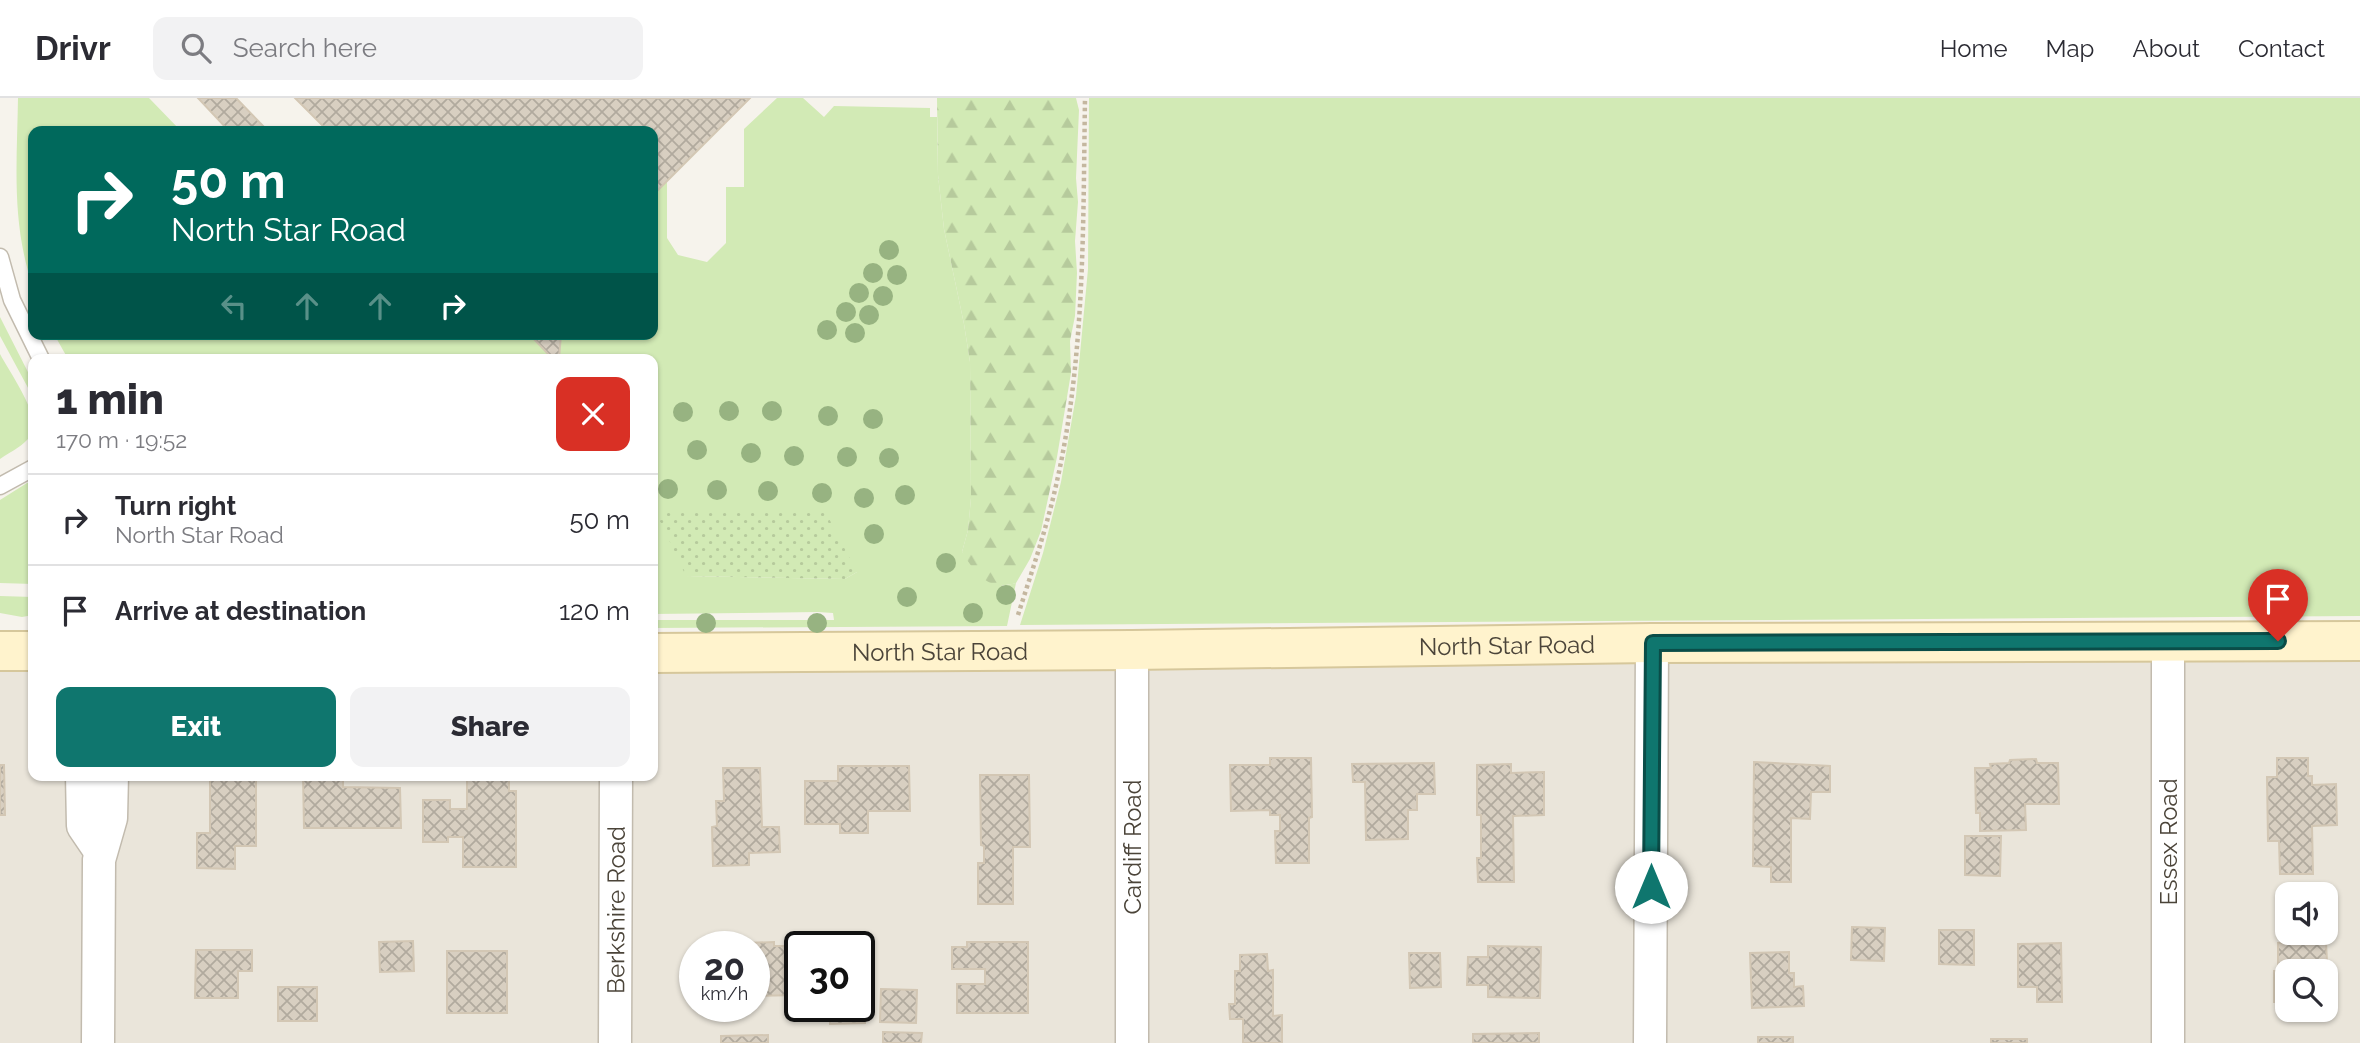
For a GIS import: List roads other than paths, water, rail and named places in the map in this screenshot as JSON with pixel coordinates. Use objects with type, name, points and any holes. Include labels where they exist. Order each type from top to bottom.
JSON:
[{"type":"street","name":"North Star Road","points":[[658,653],[1653,643],[2360,641]]},
{"type":"street","name":"Essex Road","points":[[2168,642],[2168,1043]]},
{"type":"street","points":[[1650,1043],[1653,643]]},
{"type":"street","name":"Cardiff Road","points":[[1132,650],[1132,1043]]},
{"type":"street","points":[[0,651],[28,651]]},
{"type":"street","points":[[82,781],[83,826],[100,851]]},
{"type":"street","points":[[99,1043],[100,851],[111,818],[111,781]]},
{"type":"street","name":"Berkshire Road","points":[[615,1043],[616,781]]},
{"type":"lane","points":[[0,257],[12,300],[28,333]]},
{"type":"lane","points":[[0,486],[28,471]]}]
